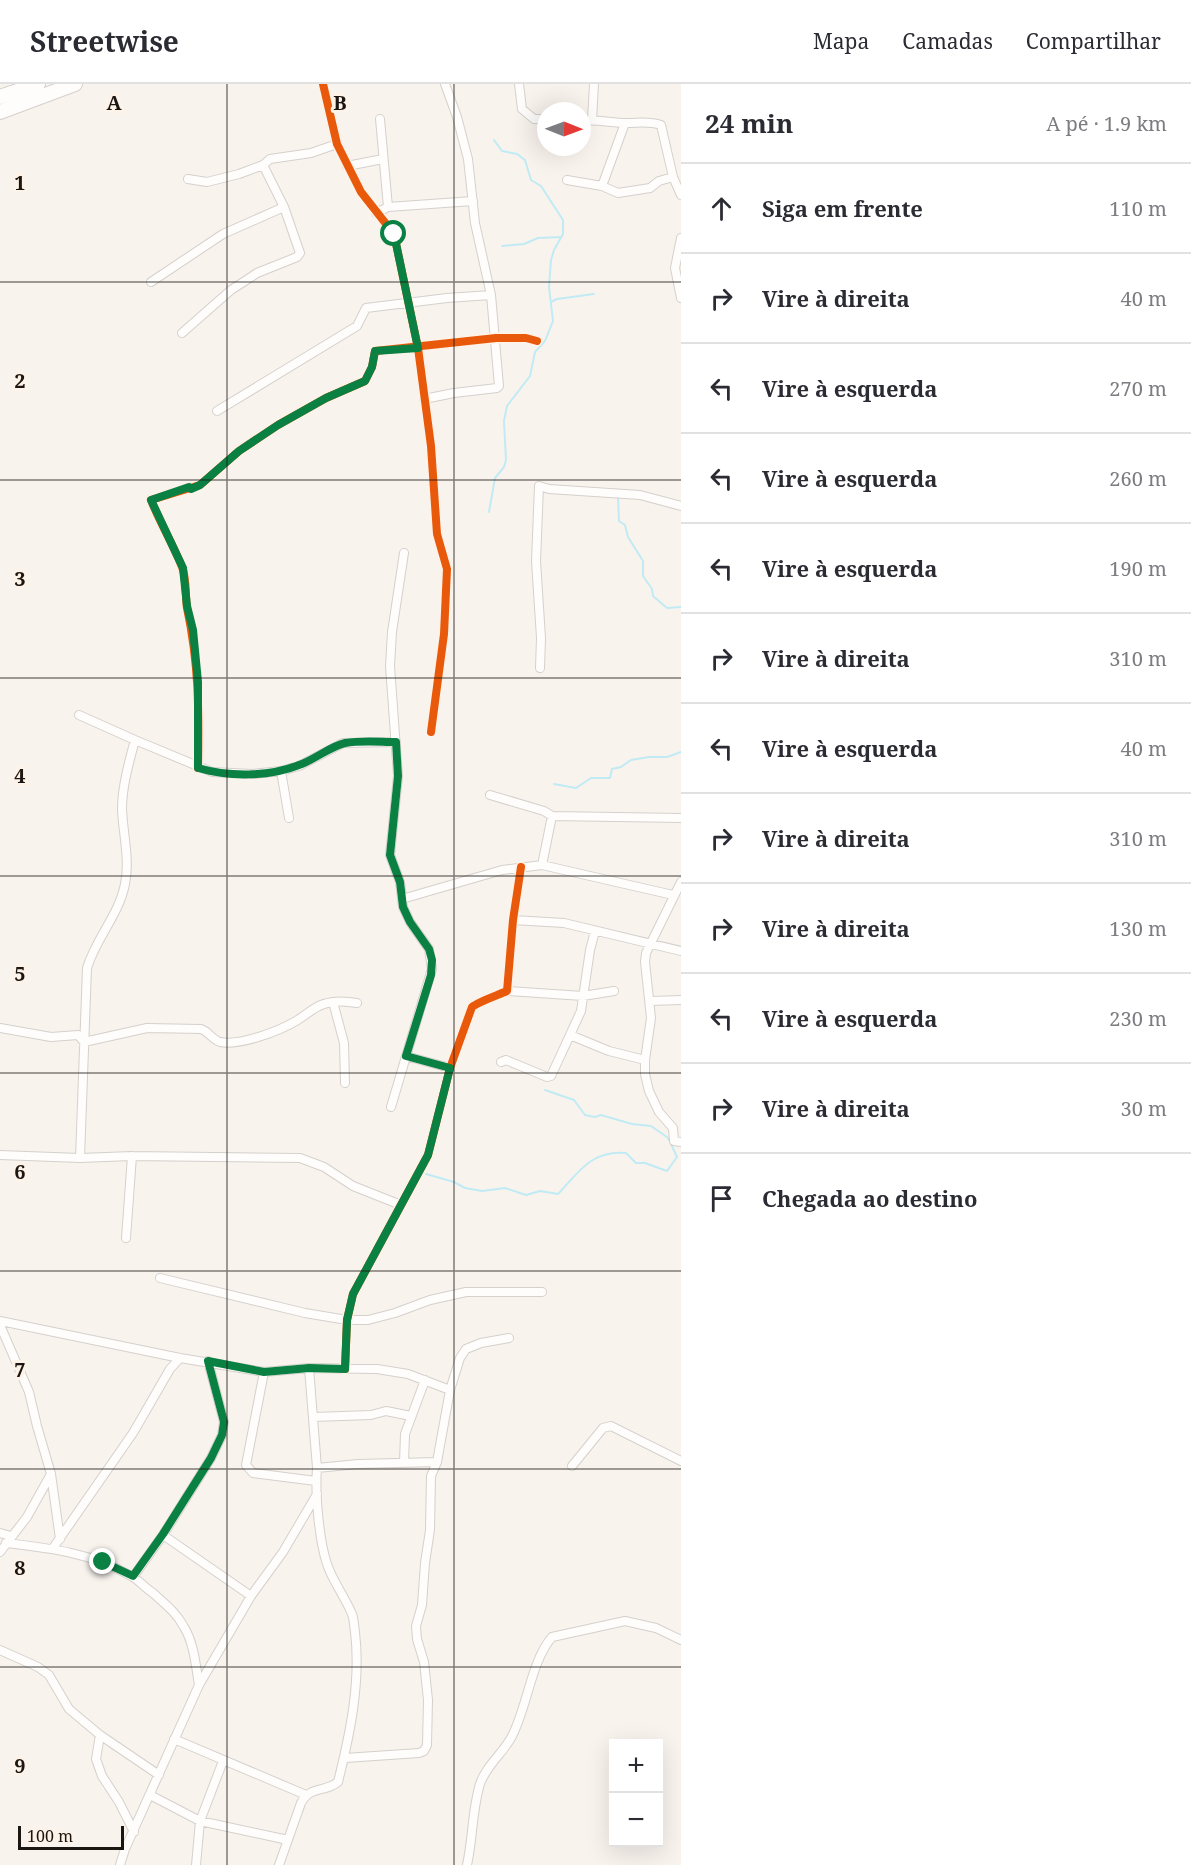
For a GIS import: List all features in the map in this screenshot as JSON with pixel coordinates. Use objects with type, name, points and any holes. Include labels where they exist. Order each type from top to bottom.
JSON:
[{"type":"highway","points":[[0,97],[38,84]]},
{"type":"highway","points":[[0,112],[75,84]]},
{"type":"street","points":[[323,84],[337,144],[347,166],[361,192],[394,234],[418,348],[431,446],[437,534],[447,569],[444,634],[431,732]]},
{"type":"street","points":[[424,399],[499,386],[492,295],[475,223],[468,159],[445,84]]},
{"type":"street","points":[[519,84],[522,109],[537,119]]},
{"type":"street","points":[[594,84],[592,120],[625,123],[651,122],[661,125],[673,177],[681,195]]},
{"type":"street","points":[[380,119],[388,207]]},
{"type":"street","points":[[602,186],[625,123]]},
{"type":"street","points":[[188,179],[207,182],[239,174],[263,165],[270,159],[311,153],[337,144]]},
{"type":"street","points":[[347,166],[383,159]]},
{"type":"street","points":[[182,333],[231,290],[257,273],[297,257],[300,253],[284,207],[263,165]]},
{"type":"street","points":[[567,180],[602,186],[618,193],[650,188],[659,181],[673,177]]},
{"type":"street","points":[[376,213],[388,207],[473,201]]},
{"type":"street","points":[[151,282],[223,234],[284,207]]},
{"type":"street","points":[[681,238],[675,268],[681,298]]},
{"type":"street","points":[[217,411],[357,326],[366,308],[492,295]]},
{"type":"street","points":[[198,768],[198,682],[193,630],[187,606],[183,568],[151,500],[200,485],[239,451],[278,425],[326,398],[365,381],[372,367],[375,351],[496,338],[525,338],[537,341]]},
{"type":"street","points":[[540,668],[541,638],[536,561],[539,486],[549,489],[640,495],[681,506]]},
{"type":"street","points":[[391,1107],[431,975],[432,960],[429,949],[410,922],[402,899],[400,882],[390,855],[398,776],[390,666],[392,632],[404,553]]},
{"type":"street","points":[[79,715],[198,768],[212,772],[253,774],[281,771],[299,765],[343,743],[396,742]]},
{"type":"street","points":[[80,1158],[87,968],[95,946],[121,901],[127,861],[122,807],[135,741]]},
{"type":"street","points":[[281,771],[289,818]]},
{"type":"street","points":[[490,795],[544,811],[552,816],[625,819],[681,818]]},
{"type":"street","points":[[542,865],[552,816]]},
{"type":"street","points":[[402,899],[502,870],[542,865],[673,895]]},
{"type":"street","points":[[507,991],[513,920],[521,867]]},
{"type":"street","points":[[681,882],[646,953],[645,962],[651,1017],[645,1060],[649,1091],[659,1112],[673,1128],[674,1141],[681,1142]]},
{"type":"street","points":[[513,920],[564,923],[681,951]]},
{"type":"street","points":[[501,1062],[506,1060],[547,1077],[551,1076],[581,1011],[595,931]]},
{"type":"street","points":[[345,1369],[347,1320],[353,1294],[428,1155],[450,1068],[472,1007],[507,991],[583,996],[614,991]]},
{"type":"street","points":[[650,1001],[681,1000]]},
{"type":"street","points":[[333,1002],[344,1043],[345,1083]]},
{"type":"street","points":[[84,1042],[147,1028],[201,1029],[219,1041],[241,1040],[276,1031],[296,1022],[321,1004],[357,1003]]},
{"type":"street","points":[[0,1028],[51,1037],[78,1035],[84,1042]]},
{"type":"street","points":[[570,1035],[609,1052],[645,1060]]},
{"type":"street","points":[[406,1056],[450,1068]]},
{"type":"street","points":[[0,1155],[80,1158],[132,1156],[300,1158],[324,1167],[353,1186],[401,1205]]},
{"type":"street","points":[[126,1238],[132,1156]]},
{"type":"street","points":[[160,1278],[305,1313],[347,1320],[368,1320],[430,1300],[466,1292],[542,1292]]},
{"type":"street","points":[[0,1323],[264,1372],[309,1368],[377,1369],[408,1374],[450,1390]]},
{"type":"street","points":[[0,1323],[30,1392],[51,1474],[60,1539]]},
{"type":"street","points":[[345,1758],[419,1753],[424,1751],[427,1745],[428,1700],[424,1662],[417,1639],[416,1626],[422,1605],[430,1530],[431,1476],[437,1462],[450,1390],[460,1358],[466,1349],[481,1343],[509,1338]]},
{"type":"street","points":[[53,1548],[115,1460],[170,1369],[180,1358]]},
{"type":"street","points":[[133,1576],[163,1534],[211,1458],[222,1435],[224,1422],[208,1361]]},
{"type":"street","points":[[279,1865],[306,1795],[313,1790],[331,1788],[338,1782],[345,1758],[357,1675],[356,1641],[352,1615],[327,1563],[322,1537],[309,1368]]},
{"type":"street","points":[[264,1372],[246,1465],[253,1473],[316,1481]]},
{"type":"street","points":[[404,1462],[405,1434],[424,1380]]},
{"type":"street","points":[[313,1417],[386,1411],[411,1416]]},
{"type":"street","points":[[572,1466],[603,1428],[611,1426],[681,1461]]},
{"type":"street","points":[[317,1468],[437,1462]]},
{"type":"street","points":[[0,1552],[32,1510],[51,1474]]},
{"type":"street","points":[[120,1865],[199,1685],[251,1596],[283,1552],[317,1494]]},
{"type":"street","points":[[0,1533],[8,1539],[53,1548],[103,1562],[133,1576],[170,1606],[185,1629],[199,1685]]},
{"type":"street","points":[[163,1534],[251,1596]]},
{"type":"street","points":[[467,1865],[475,1806],[483,1775],[511,1738],[545,1645],[552,1637],[626,1621],[656,1628],[681,1640]]},
{"type":"street","points":[[0,1650],[38,1667],[49,1675],[69,1709],[100,1735],[159,1775]]},
{"type":"street","points":[[100,1735],[96,1759],[102,1776],[119,1802],[134,1832]]},
{"type":"street","points":[[174,1739],[306,1795]]},
{"type":"street","points":[[196,1865],[200,1821],[223,1761]]},
{"type":"street","points":[[150,1795],[200,1821],[288,1840]]},
{"type":"waterway","points":[[489,512],[495,478],[504,467],[506,460],[504,421],[507,406],[530,376],[535,352],[545,341],[553,321],[549,287],[551,260],[563,234],[563,220],[541,186],[531,180],[525,160],[517,154],[502,151],[494,140]]},
{"type":"waterway","points":[[502,246],[524,244],[538,238],[561,237]]},
{"type":"waterway","points":[[551,302],[557,299],[594,294]]},
{"type":"waterway","points":[[618,496],[619,521],[625,525],[628,537],[643,561],[643,576],[652,589],[653,596],[667,608],[681,607]]},
{"type":"waterway","points":[[554,784],[576,788],[591,778],[610,778],[612,769],[621,767],[631,760],[667,757],[681,752]]},
{"type":"waterway","points":[[545,1090],[574,1100],[585,1115],[595,1117],[601,1115],[632,1124],[651,1126],[667,1137],[671,1143]]},
{"type":"waterway","points":[[426,1174],[454,1182],[465,1188],[482,1191],[505,1188],[526,1195],[540,1191],[558,1194],[587,1164],[604,1155],[626,1153],[636,1163],[645,1163],[667,1171],[677,1157],[671,1144]]},
{"type":"cycle path","points":[[323,84],[337,144],[361,192],[394,234],[418,348],[431,446],[437,534],[447,569],[444,634],[431,732]]},
{"type":"cycle path","points":[[198,768],[197,688],[185,577],[151,500],[200,485],[239,451],[278,425],[326,398],[365,381],[372,367],[375,351],[496,338],[526,338],[537,341]]},
{"type":"cycle path","points":[[345,1369],[347,1320],[353,1294],[428,1155],[450,1068],[472,1007],[507,991],[513,920],[521,867]]},
{"type":"route","points":[[103,1562],[133,1576],[163,1534],[211,1458],[222,1435],[224,1422],[208,1361],[264,1372],[309,1368],[345,1369],[347,1320],[353,1294],[428,1155],[450,1068],[406,1056],[431,975],[432,960],[429,949],[410,922],[403,907],[400,882],[390,855],[398,776],[396,742],[343,743],[299,765],[281,771],[253,774],[212,772],[198,768],[200,716],[198,682],[193,630],[187,606],[183,568],[151,500],[200,485],[239,451],[278,425],[326,398],[365,381],[372,367],[375,351],[418,348],[394,234]]}]
